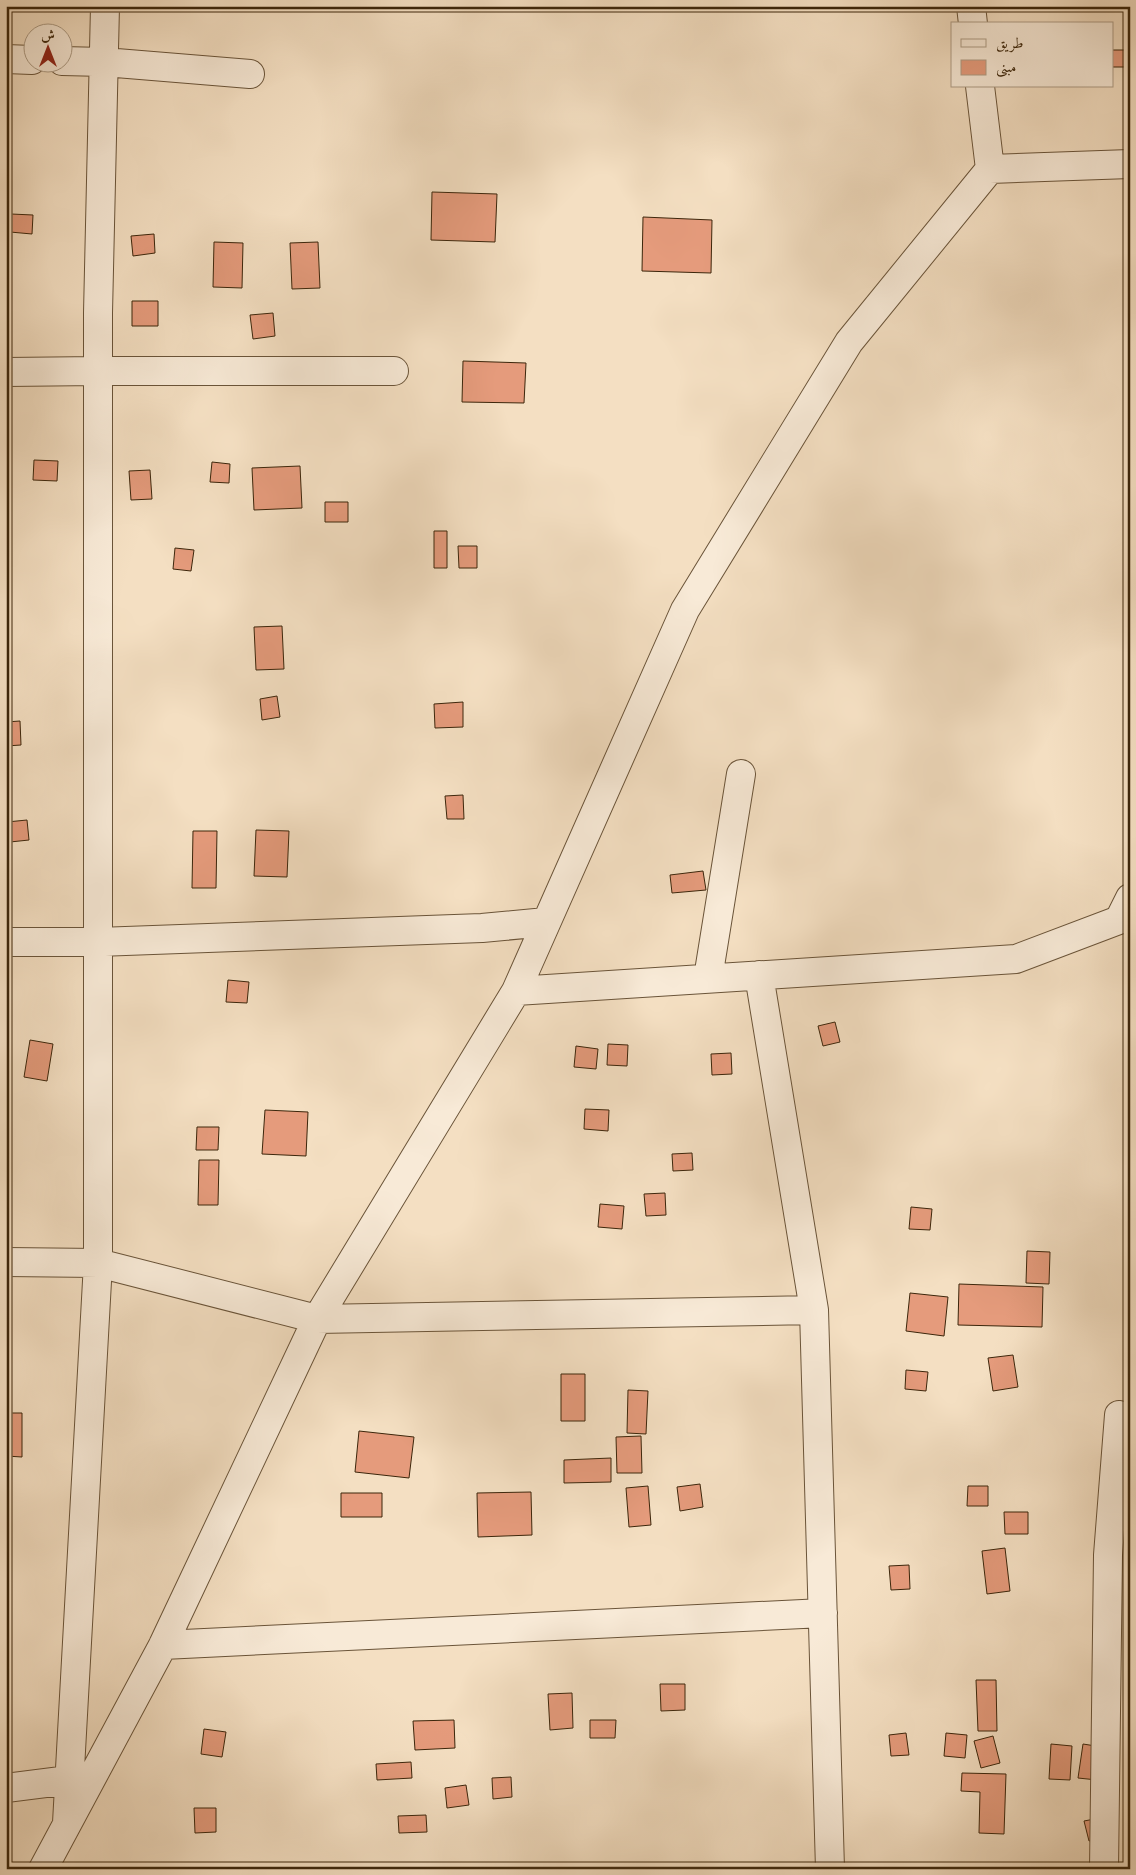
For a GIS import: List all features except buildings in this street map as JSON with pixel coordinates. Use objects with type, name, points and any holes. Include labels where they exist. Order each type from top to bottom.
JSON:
[{"type":"street","points":[[67,1823],[98,1263],[98,371],[105,6]]},
{"type":"street","points":[[971,6],[973,22]]},
{"type":"street","points":[[6,60],[22,60]]},
{"type":"street","points":[[72,61],[104,62],[250,74]]},
{"type":"street","points":[[43,1869],[163,1645],[317,1319],[516,991],[685,610],[850,342],[990,169],[980,88]]},
{"type":"street","points":[[990,169],[1130,164]]},
{"type":"street","points":[[6,372],[394,371]]},
{"type":"street","points":[[708,978],[741,774]]},
{"type":"street","points":[[516,991],[1016,959],[1119,920],[1130,898]]},
{"type":"street","points":[[6,942],[98,942],[472,928],[546,922]]},
{"type":"street","points":[[759,975],[814,1310],[830,1869]]},
{"type":"street","points":[[6,1262],[98,1263],[317,1319],[814,1310]]},
{"type":"street","points":[[1104,1869],[1108,1555],[1119,1415]]},
{"type":"street","points":[[163,1645],[823,1613]]},
{"type":"street","points":[[6,1788],[69,1780]]}]
